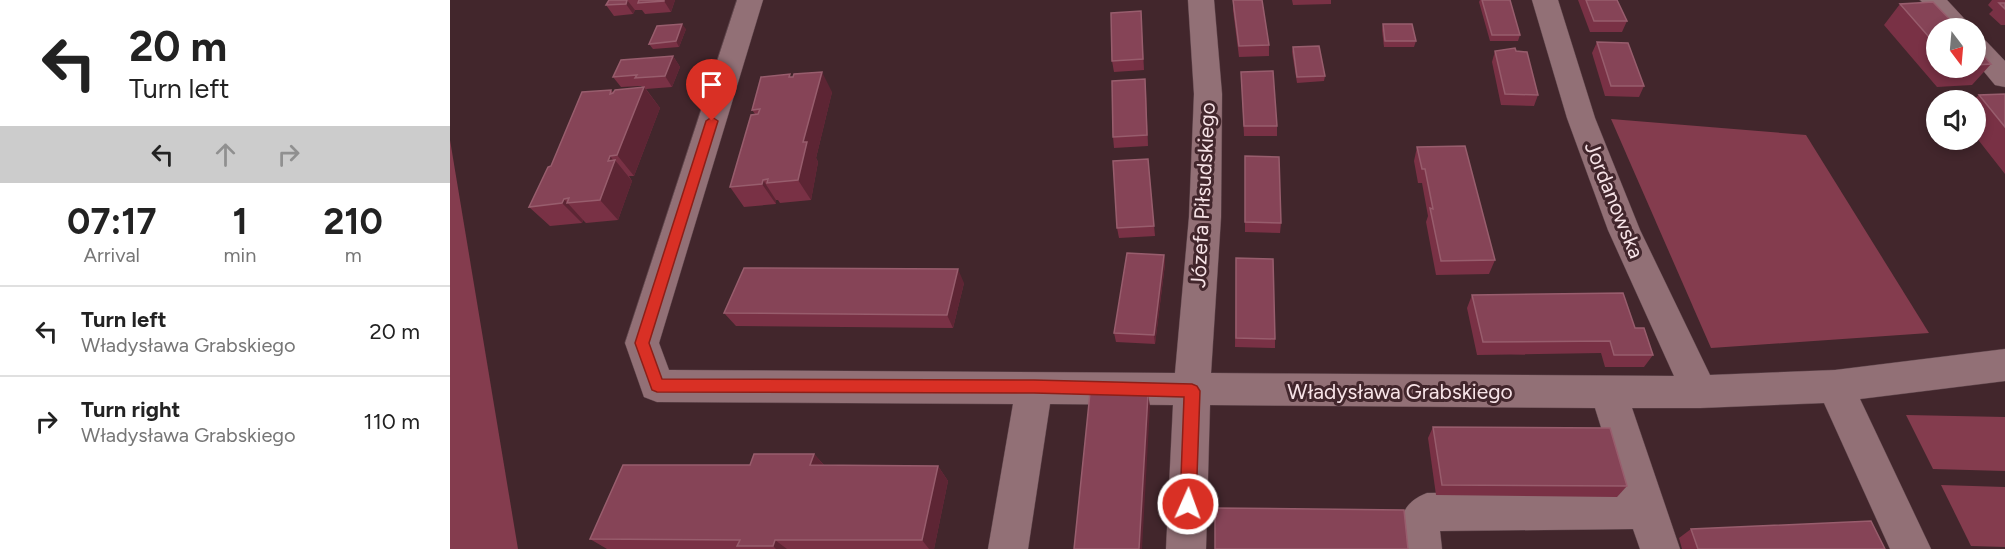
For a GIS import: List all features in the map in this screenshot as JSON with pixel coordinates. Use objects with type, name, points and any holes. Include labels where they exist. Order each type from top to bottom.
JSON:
[{"type":"street","name":"Władysława Grabskiego","points":[[750,0],[642,343],[657,386],[1700,393],[1835,386],[2005,365]]},
{"type":"street","name":"Józefa Piłsudskiego","points":[[1192,391],[1205,217],[1208,94],[1201,0]]},
{"type":"street","name":"Jordanowska","points":[[1545,0],[1581,118],[1624,230],[1700,393]]},
{"type":"street","points":[[1933,0],[1950,18]]},
{"type":"street","points":[[1986,57],[2005,78]]},
{"type":"street","points":[[1835,386],[1911,549]]},
{"type":"street","points":[[1008,549],[1034,387]]},
{"type":"street","points":[[1186,549],[1192,391]]},
{"type":"street","points":[[1609,393],[1660,549]]},
{"type":"street","points":[[1422,549],[1419,525],[1427,512],[1647,510]]},
{"type":"shaded area","points":[[1611,119],[1806,135],[1929,333],[1711,348]]},
{"type":"shaded area","points":[[450,140],[518,549],[450,549]]},
{"type":"shaded area","points":[[1906,415],[2005,417],[2005,471],[1933,469]]},
{"type":"shaded area","points":[[1941,485],[2005,487],[2005,547],[1971,546]]},
{"type":"building","points":[[609,0],[627,0],[626,4],[606,5]]},
{"type":"building","points":[[639,0],[664,0],[664,1],[638,3]]},
{"type":"building","points":[[1233,0],[1262,0],[1269,45],[1239,46]]},
{"type":"building","points":[[1482,0],[1510,0],[1520,35],[1492,35]]},
{"type":"building","points":[[1586,0],[1617,0],[1627,21],[1594,21]]},
{"type":"building","points":[[1933,2],[1948,18],[1926,18],[1926,34],[1900,4]]},
{"type":"building","points":[[1141,11],[1143,59],[1112,61],[1111,13]]},
{"type":"building","points":[[682,24],[676,41],[649,44],[657,26]]},
{"type":"building","points":[[1383,24],[1412,24],[1416,41],[1385,41]]},
{"type":"building","points":[[1597,42],[1628,43],[1644,86],[1611,86]]},
{"type":"building","points":[[1319,46],[1325,76],[1297,77],[1293,47]]},
{"type":"building","points":[[1515,48],[1516,51],[1527,52],[1538,95],[1505,94],[1495,51]]},
{"type":"building","points":[[673,56],[665,76],[613,77],[621,60]]},
{"type":"building","points":[[1273,71],[1277,126],[1244,126],[1241,72]]},
{"type":"building","points":[[822,72],[803,142],[807,142],[798,180],[767,183],[768,179],[763,180],[762,184],[730,187],[751,115],[758,114],[760,109],[752,110],[761,77],[790,74],[789,77],[793,77],[794,74]]},
{"type":"building","points":[[1145,79],[1147,135],[1113,137],[1112,81]]},
{"type":"building","points":[[644,87],[617,155],[610,156],[608,161],[615,160],[600,200],[567,203],[569,198],[564,199],[562,203],[529,207],[548,167],[551,166],[582,92],[611,90],[610,94],[615,90]]},
{"type":"building","points":[[2005,94],[2005,127],[1986,104],[1986,95]]},
{"type":"building","points":[[1465,146],[1495,260],[1441,261],[1425,169],[1422,169],[1417,147]]},
{"type":"building","points":[[1245,156],[1279,157],[1281,223],[1245,222]]},
{"type":"building","points":[[1148,159],[1154,226],[1117,228],[1113,161]]},
{"type":"building","points":[[1127,253],[1164,255],[1154,335],[1114,333]]},
{"type":"building","points":[[1236,258],[1273,259],[1275,339],[1236,338]]},
{"type":"building","points":[[744,268],[958,269],[947,315],[724,313]]},
{"type":"building","points":[[1623,293],[1635,328],[1644,328],[1653,355],[1614,355],[1610,341],[1483,342],[1472,295]]},
{"type":"building","points":[[1090,393],[1148,394],[1139,549],[1074,549]]},
{"type":"building","points":[[1433,427],[1610,428],[1627,486],[1442,485]]},
{"type":"building","points":[[754,454],[814,454],[810,465],[938,466],[922,540],[775,540],[773,546],[737,546],[740,540],[590,539],[623,465],[750,465]]},
{"type":"building","points":[[1215,508],[1404,510],[1408,549],[1215,549]]},
{"type":"building","points":[[1871,521],[1885,549],[1698,549],[1691,529]]},
{"type":"route","points":[[712,121],[642,343],[657,386],[1034,387],[1192,391],[1188,504]]}]
